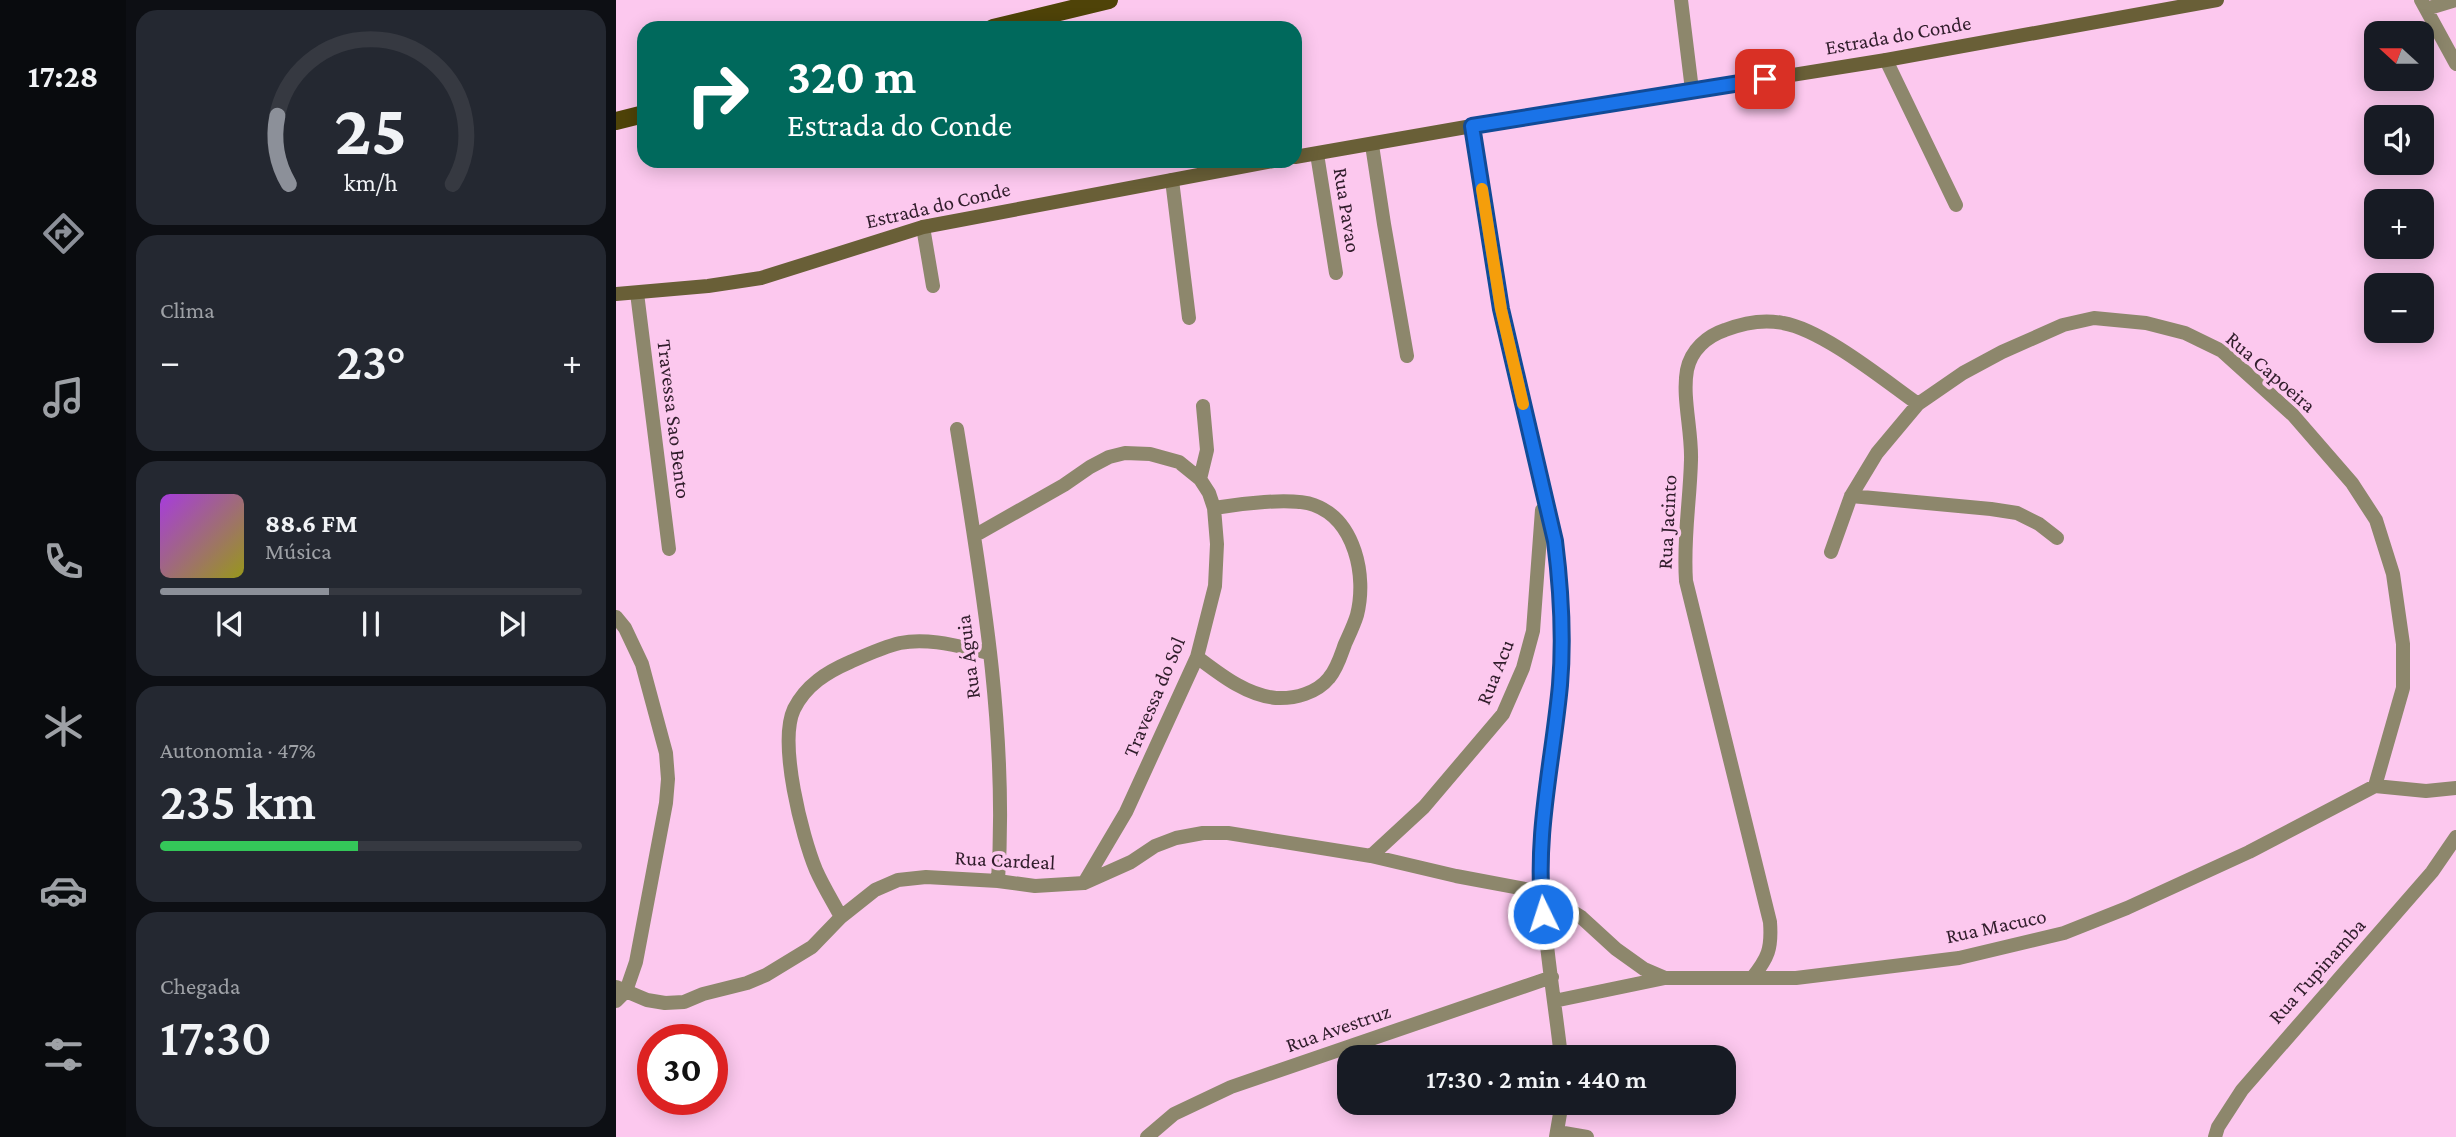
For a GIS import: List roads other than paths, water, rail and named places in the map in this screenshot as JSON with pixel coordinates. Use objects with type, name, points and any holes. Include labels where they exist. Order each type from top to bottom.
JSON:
[{"type":"main road","points":[[1020,21],[1109,0]]},
{"type":"main road","points":[[616,121],[637,116]]},
{"type":"street","points":[[1681,0],[1692,90]]},
{"type":"street","name":"Estrada do Conde","points":[[1302,156],[1886,60],[2217,0]]},
{"type":"street","points":[[2456,0],[2423,4],[2456,64]]},
{"type":"street","points":[[1886,60],[1956,205]]},
{"type":"street","points":[[1472,126],[1501,309],[1555,541],[1563,621],[1560,684],[1543,817],[1541,892],[1559,1045]]},
{"type":"street","points":[[1372,145],[1407,356]]},
{"type":"street","name":"Rua Pavao","points":[[1317,154],[1336,273]]},
{"type":"street","name":"Estrada do Conde","points":[[616,294],[761,278],[923,227],[1172,180],[1210,168]]},
{"type":"street","points":[[1172,180],[1189,318]]},
{"type":"street","points":[[923,227],[933,286]]},
{"type":"street","name":"Travessa Sao Bento","points":[[637,293],[669,550]]},
{"type":"street","name":"Rua Capoeira","points":[[1831,552],[1851,496],[1877,453],[1918,404],[1963,373],[2063,325],[2094,318],[2146,323],[2185,333],[2222,351],[2293,415],[2352,483],[2376,520],[2393,574],[2403,644],[2403,688],[2375,786]]},
{"type":"street","name":"Rua Jacinto","points":[[1752,978],[1767,959],[1772,940],[1770,922],[1686,582],[1683,547],[1691,460],[1687,369],[1692,356],[1710,335],[1739,325],[1767,321],[1785,323],[1839,348],[1918,404]]},
{"type":"street","points":[[1200,480],[1207,450],[1203,406]]},
{"type":"street","name":"Rua Águia","points":[[957,429],[989,653],[1001,788],[998,881]]},
{"type":"street","name":"Travessa do Sol","points":[[974,536],[1064,485],[1090,467],[1109,457],[1125,453],[1150,454],[1179,462],[1200,480],[1209,493],[1217,544],[1215,586],[1197,657],[1126,812],[1084,883]]},
{"type":"street","name":"Rua Acu","points":[[1371,856],[1424,807],[1503,714],[1523,668],[1533,631],[1543,495]]},
{"type":"street","points":[[1851,496],[2017,513],[2039,524],[2057,538]]},
{"type":"street","points":[[1197,657],[1230,681],[1258,694],[1277,698],[1297,697],[1316,690],[1330,678],[1340,658],[1358,604],[1360,585],[1356,555],[1345,529],[1332,515],[1313,504],[1244,503],[1213,508]]},
{"type":"street","points":[[616,617],[625,628],[642,664],[666,753],[668,779],[646,918],[619,993]]},
{"type":"street","points":[[841,917],[816,870],[803,830],[792,772],[789,736],[793,711],[804,692],[819,678],[875,651],[901,643],[921,641],[989,653]]},
{"type":"street","points":[[2375,786],[2426,791],[2456,788]]},
{"type":"street","name":"Rua Macuco","points":[[1541,892],[1581,917],[1616,949],[1644,969],[1665,978],[1796,978],[1959,958],[2064,933],[2127,908],[2249,852],[2375,786]]},
{"type":"street","name":"Rua Cardeal","points":[[619,993],[665,1003],[684,1002],[702,994],[747,983],[766,975],[812,947],[841,917],[875,890],[898,880],[926,877],[1035,886],[1084,883],[1131,862],[1155,846],[1176,838],[1203,833],[1227,833],[1371,856],[1541,892]]},
{"type":"street","name":"Rua Tupinamba","points":[[2215,1137],[2218,1127],[2242,1090],[2432,872],[2456,837]]},
{"type":"street","name":"Rua Avestruz","points":[[1147,1137],[1174,1114],[1231,1087],[1552,977]]},
{"type":"street","points":[[1554,1001],[1665,978]]},
{"type":"street","points":[[1560,1115],[1557,1135],[1587,1137]]}]
